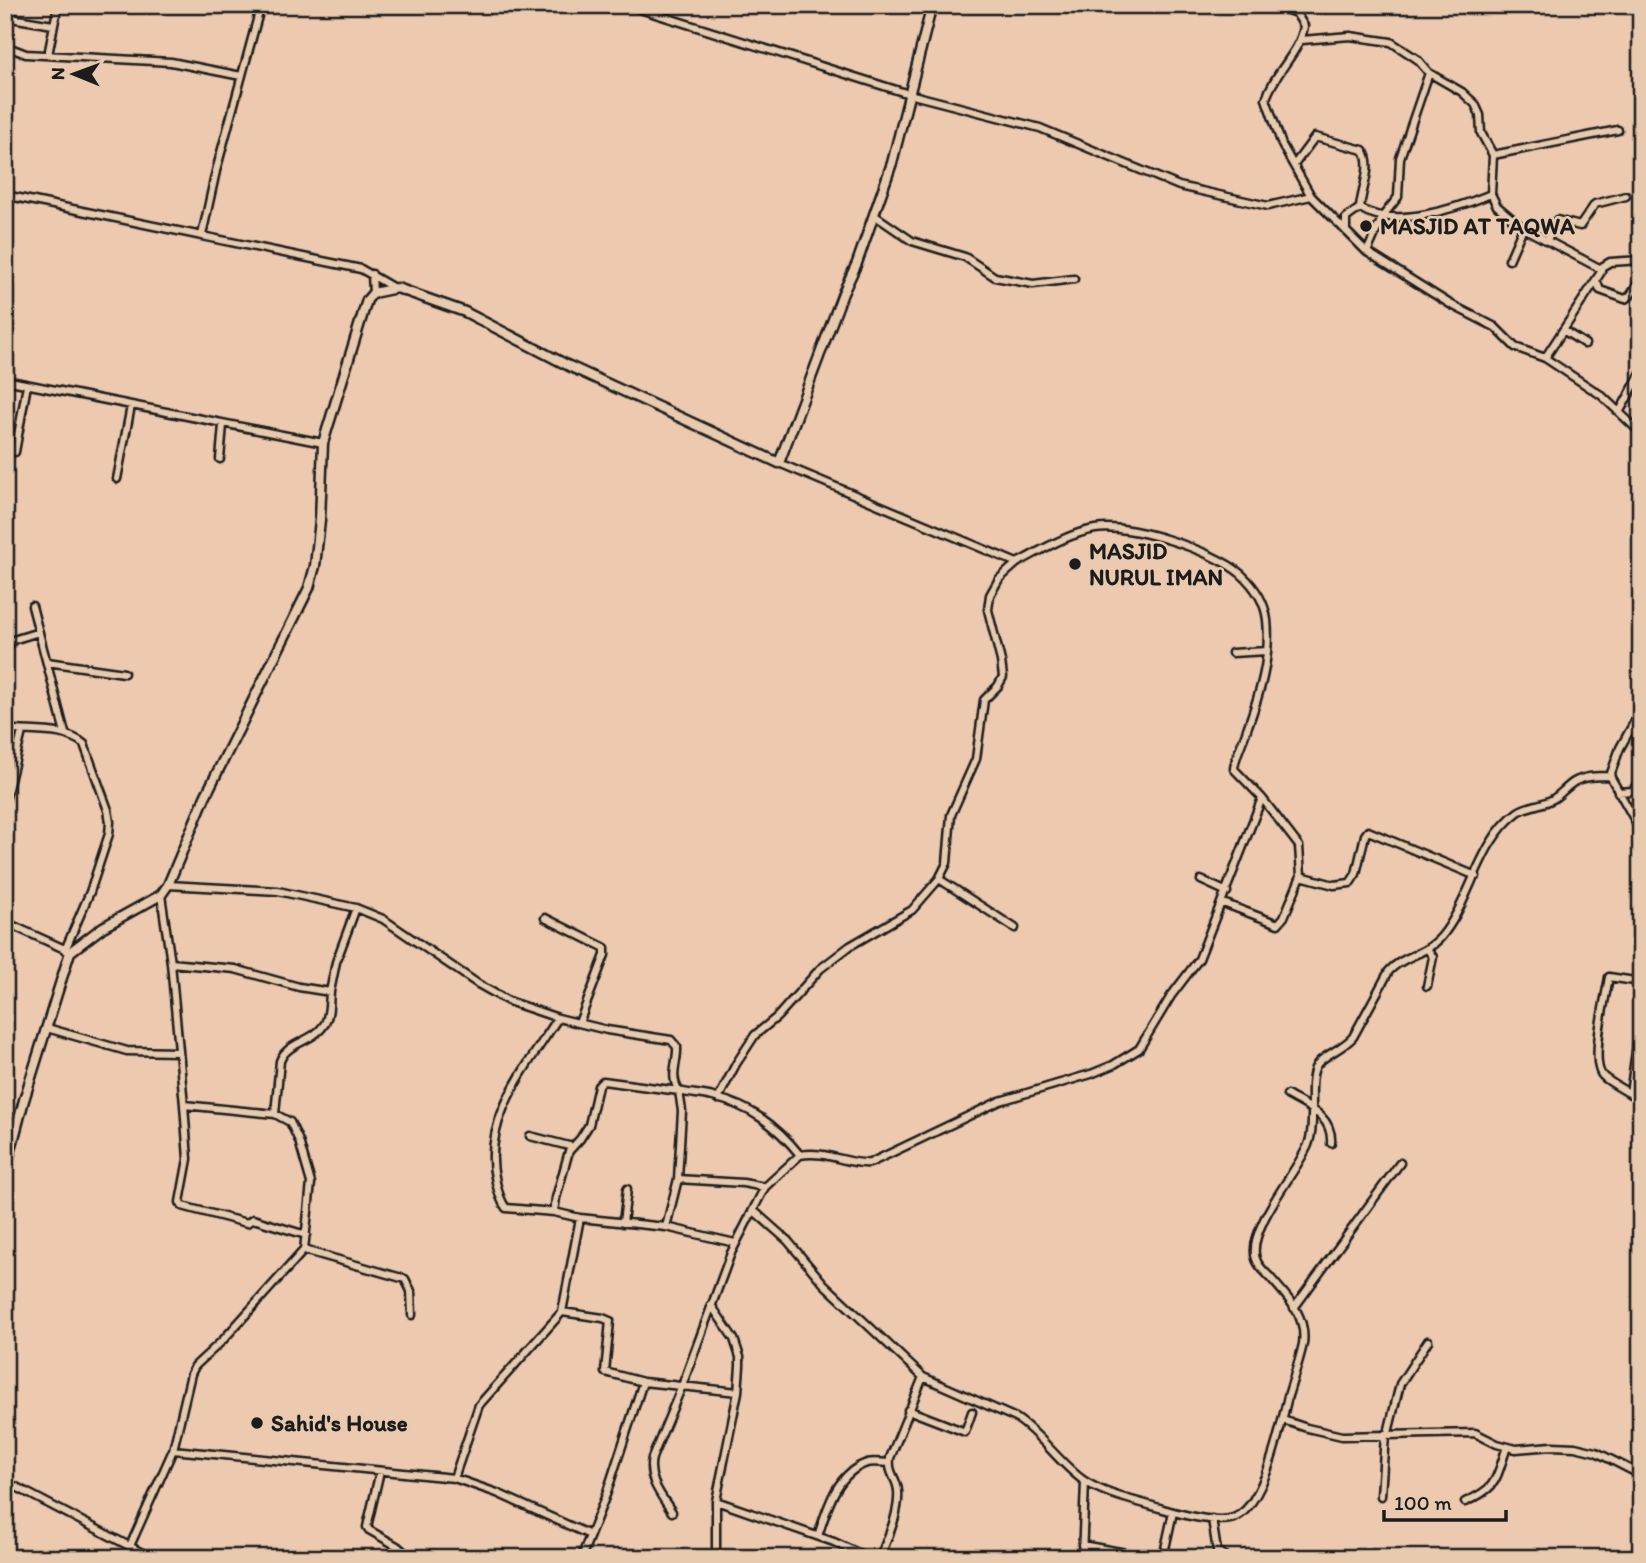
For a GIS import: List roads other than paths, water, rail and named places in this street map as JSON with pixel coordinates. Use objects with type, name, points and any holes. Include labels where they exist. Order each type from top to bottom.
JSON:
[{"type":"street","points":[[48,55],[58,5]]},
{"type":"street","points":[[202,235],[261,5]]},
{"type":"street","points":[[627,5],[909,94],[1040,128],[1179,186],[1268,206],[1311,197]]},
{"type":"street","points":[[779,463],[892,163],[932,5]]},
{"type":"street","points":[[1274,5],[1300,16],[1304,26],[1302,40],[1275,77],[1266,99],[1275,130],[1311,197],[1367,252],[1450,304],[1495,327],[1515,347],[1545,358],[1601,395],[1640,429]]},
{"type":"street","points":[[5,17],[53,25]]},
{"type":"street","points":[[1302,40],[1350,36],[1391,42],[1417,59],[1429,73],[1462,92],[1475,104],[1480,115],[1481,133],[1493,155],[1491,194],[1496,206],[1523,228],[1600,268]]},
{"type":"street","points":[[5,46],[26,54],[171,62],[241,76]]},
{"type":"street","points":[[1367,252],[1383,216],[1398,197],[1401,158],[1429,73]]},
{"type":"street","points":[[1493,155],[1618,130]]},
{"type":"street","points":[[1294,165],[1315,137],[1363,150],[1367,156],[1367,167],[1360,208],[1346,218],[1346,230]]},
{"type":"street","points":[[1360,208],[1383,216],[1434,215],[1491,194]]},
{"type":"street","points":[[5,195],[361,269],[394,288],[465,312],[569,366],[779,463],[1017,563]]},
{"type":"street","points":[[1547,240],[1557,220],[1580,226],[1595,204],[1626,196]]},
{"type":"street","points":[[874,215],[912,241],[965,257],[995,277],[1034,284],[1074,279]]},
{"type":"street","points":[[1509,260],[1523,228]]},
{"type":"street","points":[[1600,268],[1609,262],[1641,260]]},
{"type":"street","points":[[1545,358],[1602,271],[1600,268]]},
{"type":"street","points":[[68,951],[103,927],[161,895],[168,885],[205,797],[309,588],[315,566],[320,520],[323,443],[363,310],[373,293],[372,274]]},
{"type":"street","points":[[1596,280],[1600,290],[1625,299],[1630,296],[1641,278]]},
{"type":"street","points":[[373,293],[394,288]]},
{"type":"street","points":[[1563,330],[1585,344]]},
{"type":"street","points":[[1620,411],[1641,373]]},
{"type":"street","points":[[5,380],[323,443]]},
{"type":"street","points":[[15,453],[27,384]]},
{"type":"street","points":[[117,479],[131,406]]},
{"type":"street","points":[[220,459],[223,425]]},
{"type":"street","points":[[718,1098],[755,1035],[777,1017],[820,970],[850,946],[912,910],[939,879],[947,863],[951,816],[976,760],[984,700],[998,687],[1003,677],[990,625],[988,602],[992,587],[1017,563],[1052,544],[1096,529],[1127,529],[1162,538],[1227,564],[1250,583],[1264,607],[1267,619],[1267,651],[1262,688],[1234,766],[1236,774],[1262,798],[1293,835],[1299,846],[1301,876],[1284,917],[1278,924],[1223,903]]},
{"type":"street","points":[[32,607],[65,733]]},
{"type":"street","points":[[5,651],[13,640],[39,632]]},
{"type":"street","points":[[1232,653],[1267,651]]},
{"type":"street","points":[[47,662],[124,673]]},
{"type":"street","points":[[5,677],[7,729],[65,733],[84,744],[110,822],[109,834],[68,951],[5,1172]]},
{"type":"street","points":[[1641,710],[1620,748],[1610,776],[1641,831]]},
{"type":"street","points":[[5,801],[22,732]]},
{"type":"street","points":[[753,1210],[788,1241],[824,1284],[923,1377],[1016,1418],[1034,1431],[1069,1469],[1085,1482],[1173,1512],[1212,1519],[1237,1517],[1252,1499],[1271,1462],[1305,1334],[1301,1315],[1259,1265],[1255,1243],[1270,1207],[1309,1143],[1313,1109],[1312,1077],[1316,1064],[1346,1045],[1353,1037],[1395,964],[1428,950],[1445,932],[1476,876],[1490,842],[1521,810],[1549,802],[1575,781],[1610,776]]},
{"type":"street","points":[[1618,792],[1633,791],[1641,776]]},
{"type":"street","points":[[672,1512],[655,1486],[650,1464],[735,1243],[765,1187],[800,1155],[831,1155],[859,1163],[870,1163],[1000,1101],[1113,1065],[1139,1049],[1171,996],[1199,958],[1223,903],[1262,798]]},
{"type":"street","points":[[1301,876],[1334,885],[1350,883],[1356,874],[1368,831],[1476,876]]},
{"type":"street","points":[[939,879],[1015,928]]},
{"type":"street","points":[[1201,880],[1227,892]]},
{"type":"street","points":[[168,885],[278,891],[356,908],[383,919],[495,994],[558,1018],[671,1040],[677,1047],[673,1076],[682,1111],[678,1179],[666,1227]]},
{"type":"street","points":[[161,895],[172,963],[188,1158],[180,1202],[182,1206],[247,1223],[253,1219],[306,1236]]},
{"type":"street","points":[[275,1114],[283,1054],[319,1031],[325,1024],[336,962],[356,908]]},
{"type":"street","points":[[545,918],[605,948],[605,955],[579,1023]]},
{"type":"street","points":[[5,922],[68,951]]},
{"type":"street","points":[[1427,986],[1433,957],[1428,950]]},
{"type":"street","points":[[172,963],[235,970],[299,987],[330,992]]},
{"type":"street","points":[[1641,982],[1609,977],[1598,1048],[1598,1067],[1602,1076],[1641,1100]]},
{"type":"street","points":[[1630,1094],[1641,1016]]},
{"type":"street","points":[[558,1018],[501,1114],[492,1144],[491,1164],[501,1202],[506,1208],[666,1227],[735,1243]]},
{"type":"street","points":[[47,1028],[127,1051],[178,1052]]},
{"type":"street","points":[[554,1212],[569,1151],[589,1125],[600,1083],[718,1098],[752,1112],[769,1123],[783,1133],[800,1155]]},
{"type":"street","points":[[1287,1095],[1313,1109],[1330,1127],[1331,1143]]},
{"type":"street","points":[[130,1546],[173,1450],[195,1366],[223,1340],[304,1251],[312,1193],[308,1166],[290,1122],[275,1114],[184,1105]]},
{"type":"street","points":[[530,1136],[573,1147]]},
{"type":"street","points":[[1294,1308],[1400,1163]]},
{"type":"street","points":[[678,1179],[765,1187]]},
{"type":"street","points":[[623,1223],[627,1189]]},
{"type":"street","points":[[454,1478],[479,1405],[562,1312],[580,1218]]},
{"type":"street","points":[[304,1251],[405,1279],[411,1291],[412,1315]]},
{"type":"street","points":[[711,1305],[734,1339],[740,1357],[737,1392],[716,1501],[716,1558]]},
{"type":"street","points":[[562,1312],[610,1321],[605,1371],[643,1382],[737,1392]]},
{"type":"street","points":[[1381,1496],[1386,1434],[1400,1384],[1428,1341]]},
{"type":"street","points":[[880,1558],[892,1525],[899,1493],[889,1463],[923,1377]]},
{"type":"street","points":[[581,1558],[643,1382]]},
{"type":"street","points":[[908,1410],[965,1432],[972,1412]]},
{"type":"street","points":[[1283,1420],[1342,1436],[1475,1433],[1507,1447],[1552,1446],[1585,1449],[1641,1475]]},
{"type":"street","points":[[1465,1502],[1490,1489],[1496,1480],[1507,1447]]},
{"type":"street","points":[[173,1450],[454,1478],[497,1493],[590,1535]]},
{"type":"street","points":[[818,1536],[830,1502],[848,1474],[868,1462],[889,1463]]},
{"type":"street","points":[[380,1471],[367,1527],[411,1558]]},
{"type":"street","points":[[5,1481],[152,1558]]},
{"type":"street","points":[[1082,1558],[1085,1482]]},
{"type":"street","points":[[716,1501],[818,1536],[869,1558]]},
{"type":"street","points":[[1163,1558],[1173,1512]]},
{"type":"street","points":[[1212,1519],[1217,1551],[1228,1558]]},
{"type":"street","points":[[1082,1545],[1153,1558]]},
{"type":"place","name":"MASJID AT TAQWA","points":[[1366,226]]},
{"type":"place","name":"MASJID NURUL IMAN","points":[[1075,564]]},
{"type":"place","name":"Sahid's House","points":[[257,1423]]}]
